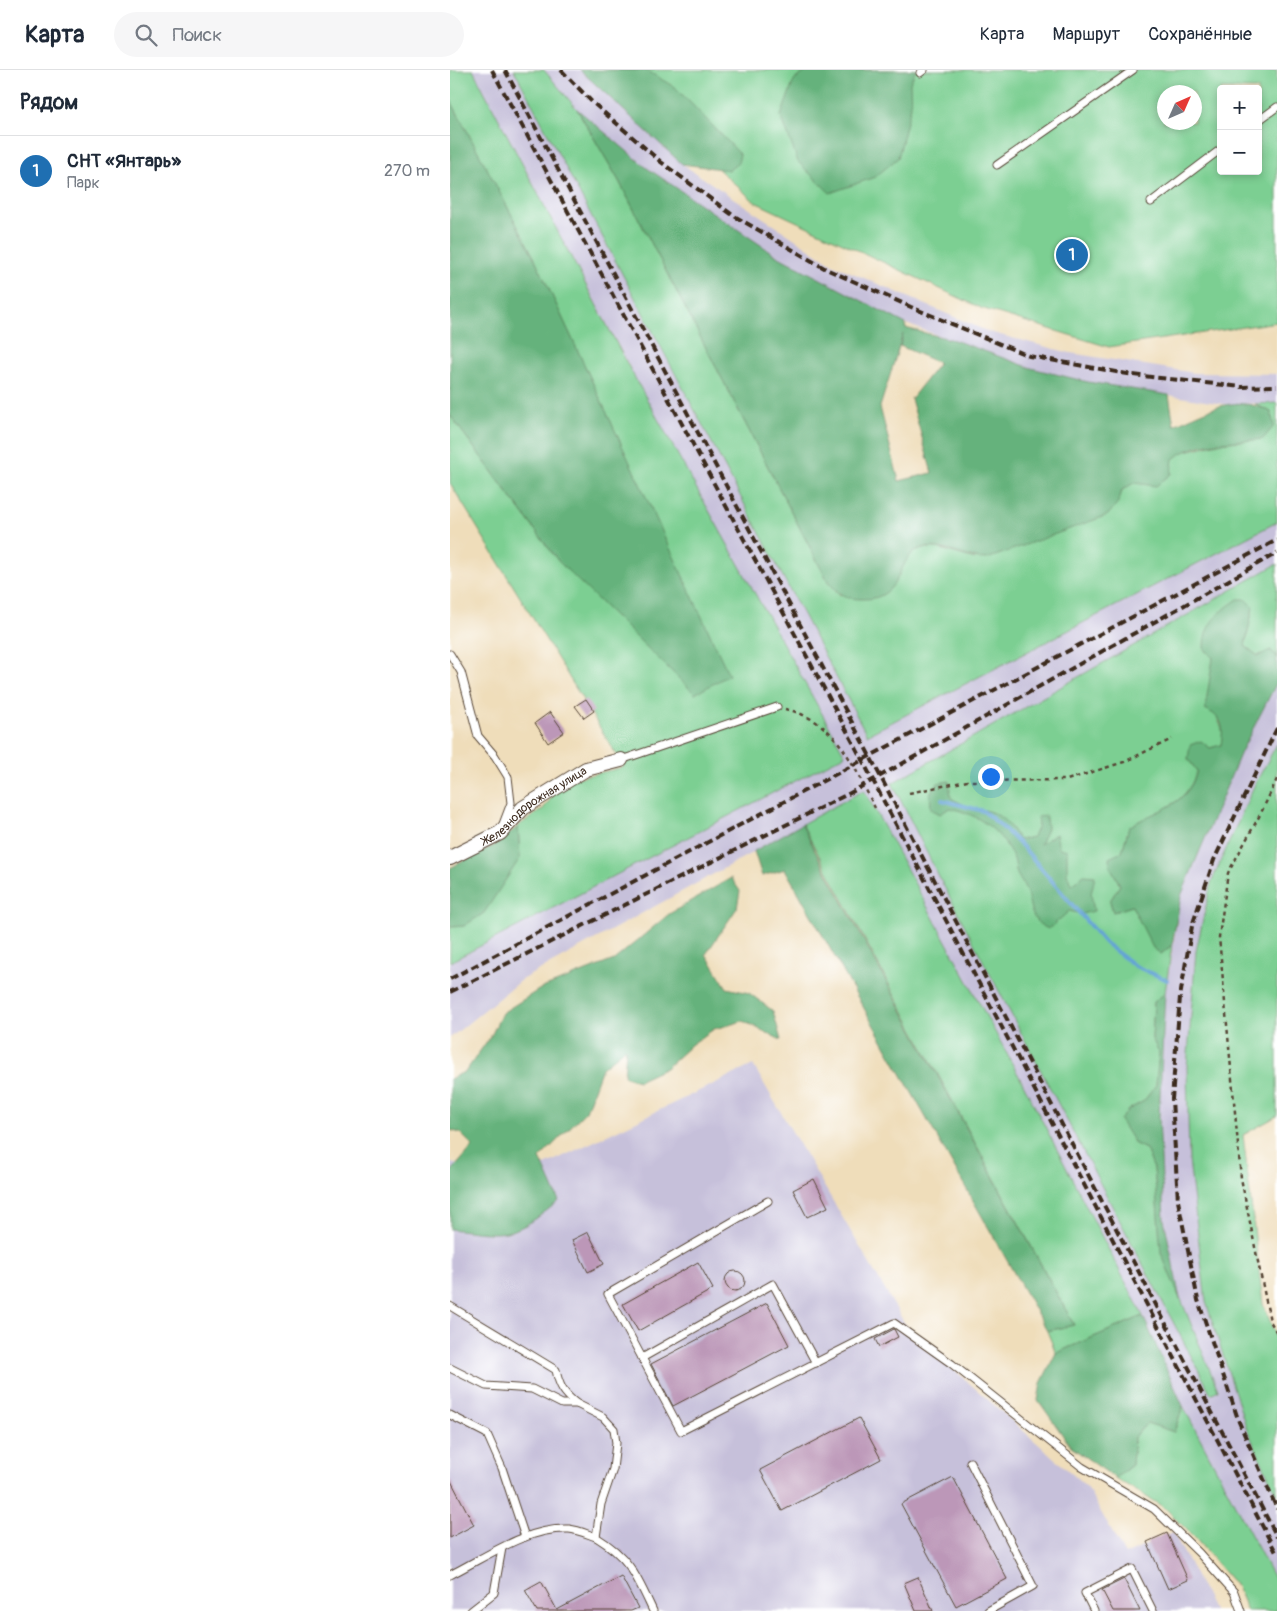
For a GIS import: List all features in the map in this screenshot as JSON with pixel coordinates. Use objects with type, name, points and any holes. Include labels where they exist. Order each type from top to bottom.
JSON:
[{"type":"street","name":"Железнодорожная улица","points":[[450,858],[500,833],[523,808],[556,786],[586,769],[621,760]]},
{"type":"lane","points":[[997,165],[1133,70]]},
{"type":"lane","points":[[1262,118],[1277,107]]},
{"type":"lane","points":[[1150,202],[1217,152]]},
{"type":"lane","points":[[450,654],[461,672],[478,736],[495,756],[508,777],[510,803],[500,833]]},
{"type":"lane","points":[[621,760],[777,707]]},
{"type":"lane","points":[[768,1200],[608,1294],[681,1431],[894,1323],[952,1364],[1082,1467],[1154,1509],[1199,1553],[1234,1592],[1241,1611]]},
{"type":"lane","points":[[642,1358],[773,1284],[816,1363]]},
{"type":"lane","points":[[450,1306],[556,1370],[559,1384],[564,1394],[577,1404],[603,1417],[614,1429],[616,1443],[613,1469],[601,1504],[596,1537]]},
{"type":"lane","points":[[450,1368],[486,1386],[532,1389],[562,1404],[577,1404]]},
{"type":"lane","points":[[450,1415],[487,1434],[502,1468],[525,1536]]},
{"type":"lane","points":[[970,1462],[1033,1586],[988,1611]]},
{"type":"lane","points":[[450,1575],[525,1536],[570,1529],[596,1537],[618,1550],[636,1573],[653,1611]]},
{"type":"lane","points":[[472,1611],[494,1592],[502,1548]]},
{"type":"lane","points":[[1094,1611],[1085,1593],[1132,1569],[1153,1611]]},
{"type":"path","points":[[777,707],[796,712],[826,727],[848,754],[875,808]]},
{"type":"path","points":[[909,792],[967,781],[1067,780],[1124,762],[1172,739]]},
{"type":"path","points":[[1277,780],[1262,813],[1228,873],[1219,937],[1241,1178],[1270,1321],[1277,1333]]},
{"type":"shaded area","points":[[473,70],[514,70],[867,735],[1277,522],[1277,565],[892,783],[1211,1394],[1218,1390],[1180,1299],[1164,1219],[1159,1115],[1165,993],[1181,896],[1241,752],[1277,682],[1277,744],[1254,786],[1211,883],[1196,951],[1187,1067],[1189,1160],[1277,1495],[1277,1584],[1183,1406],[1143,1316],[1020,1078],[864,791],[521,980],[450,1038],[450,962],[732,813],[630,368]]},
{"type":"shaded area","points":[[544,70],[580,70],[682,164],[834,265],[989,332],[1070,353],[1195,373],[1277,374],[1277,403],[1223,404],[1088,382],[1031,368],[906,324],[777,256],[647,168],[577,109]]},
{"type":"shaded area","points":[[753,1065],[908,1329],[1087,1487],[1125,1555],[1173,1532],[1214,1611],[450,1611],[450,1163],[522,1176]]},
{"type":"green space","points":[[450,70],[473,70],[630,369],[845,755],[450,962],[450,927],[464,926],[503,882],[520,858],[518,826],[543,809],[564,781],[624,767],[450,483],[450,415],[559,562],[728,675],[535,259],[450,99]]},
{"type":"green space","points":[[514,70],[544,70],[577,109],[619,181],[827,580],[840,595],[921,548],[937,548],[975,559],[1119,501],[1122,490],[1182,452],[1218,443],[1263,439],[1271,412],[1255,404],[1277,403],[1277,522],[867,735]]},
{"type":"green space","points":[[580,70],[646,70],[676,88],[740,154],[738,163],[729,170],[682,164]]},
{"type":"green space","points":[[608,70],[1277,70],[1277,322],[1109,347],[981,308],[755,202]]},
{"type":"green space","points":[[808,70],[916,70],[910,83],[911,106],[898,158],[875,177],[830,193],[798,162],[781,116],[794,80]]},
{"type":"green space","points":[[450,99],[535,259],[729,675],[695,694],[559,562],[450,415]]},
{"type":"green space","points":[[577,109],[647,168],[777,256],[906,324],[905,328],[954,340],[1031,368],[1088,382],[1169,395],[1174,425],[1210,409],[1233,404],[1245,404],[1257,406],[1271,412],[1274,426],[1263,439],[1204,445],[1182,453],[1173,459],[1171,474],[1156,486],[1134,483],[1122,490],[1119,501],[1108,515],[987,559],[979,559],[939,548],[923,548],[914,552],[908,558],[887,592],[877,597],[863,599],[846,597],[838,592],[827,580],[619,181]],"holes":[[[903,334],[900,346],[939,363],[911,399],[932,473],[899,481],[880,407]]]},
{"type":"green space","points":[[1277,564],[1277,657],[1271,650],[1258,656],[1245,646],[1253,607],[1204,648],[1213,658],[1213,692],[1216,712],[1222,730],[1221,745],[1210,748],[1188,759],[1197,771],[1186,793],[1170,806],[1129,827],[1122,852],[1110,866],[1120,885],[1110,901],[1113,912],[1132,906],[1161,954],[1172,945],[1165,993],[1154,1002],[1152,1039],[1159,1052],[1156,1085],[1144,1101],[1128,1110],[1135,1144],[1146,1149],[1154,1169],[1162,1253],[1218,1390],[1211,1394],[939,877],[892,783]]},
{"type":"green space","points":[[1238,599],[1245,599],[1253,607],[1245,646],[1258,656],[1271,650],[1277,657],[1277,682],[1241,752],[1181,896],[1172,945],[1161,954],[1153,948],[1132,906],[1113,912],[1110,901],[1120,885],[1110,866],[1109,858],[1122,852],[1129,827],[1170,806],[1186,793],[1197,771],[1188,759],[1190,745],[1201,741],[1210,748],[1221,745],[1221,723],[1216,716],[1205,709],[1213,658],[1204,648],[1205,639],[1214,619]]},
{"type":"green space","points":[[1277,744],[1277,1116],[1243,1135],[1263,1304],[1277,1338],[1277,1496],[1246,1427],[1206,1302],[1189,1160],[1187,1067],[1196,951],[1211,883],[1254,786]]},
{"type":"green space","points":[[949,781],[951,798],[962,804],[996,814],[1011,827],[1019,840],[1033,837],[1038,826],[1037,817],[1046,816],[1047,829],[1040,844],[1056,834],[1059,848],[1067,850],[1067,873],[1071,885],[1084,875],[1095,876],[1091,894],[1094,911],[1081,914],[1069,911],[1049,929],[1037,922],[1025,888],[1016,872],[1014,859],[996,832],[980,820],[961,811],[950,808],[940,814],[931,809],[930,793],[938,783]]},
{"type":"green space","points":[[864,790],[1020,1078],[1143,1316],[1056,1353],[1047,1331],[1074,1325],[802,824]]},
{"type":"green space","points":[[802,824],[1074,1325],[1047,1331],[785,869],[762,876],[754,851]]},
{"type":"green space","points":[[518,826],[520,858],[484,913],[464,926],[450,927],[450,868],[499,843]]},
{"type":"green space","points":[[731,878],[740,891],[737,908],[706,954],[727,988],[749,993],[773,1011],[781,1040],[743,1021],[714,1029],[692,1044],[666,1068],[638,1081],[624,1076],[626,1048],[602,1068],[586,1111],[540,1158],[559,1201],[531,1222],[509,1232],[485,1233],[450,1229],[450,1173],[473,1146],[460,1133],[450,1130],[450,1079],[466,1071],[492,1034],[502,1013],[540,989],[614,960],[669,914]]},
{"type":"green space","points":[[1165,993],[1159,1116],[1164,1219],[1180,1299],[1161,1253],[1154,1169],[1146,1149],[1135,1144],[1120,1120],[1128,1110],[1144,1101],[1156,1085],[1159,1052],[1152,1039],[1154,1002]]},
{"type":"green space","points":[[1143,1316],[1183,1406],[1174,1432],[1147,1423],[1134,1437],[1132,1465],[1115,1478],[1071,1447],[1038,1400],[1041,1383],[1056,1353]]},
{"type":"green space","points":[[1183,1406],[1277,1584],[1277,1611],[1247,1611],[1237,1587],[1195,1538],[1165,1508],[1115,1478],[1132,1465],[1134,1437],[1147,1423],[1174,1432]]},
{"type":"building","points":[[586,699],[594,711],[584,718],[575,706]]},
{"type":"building","points":[[550,712],[564,732],[548,743],[535,723]]},
{"type":"building","points":[[814,1179],[828,1207],[807,1217],[793,1190]]},
{"type":"building","points":[[588,1232],[604,1264],[588,1272],[572,1240]]},
{"type":"building","points":[[698,1262],[713,1289],[638,1331],[623,1304]]},
{"type":"building","points":[[735,1271],[742,1274],[745,1281],[742,1288],[735,1291],[728,1288],[725,1281],[728,1274]]},
{"type":"building","points":[[767,1303],[789,1345],[673,1406],[651,1364]]},
{"type":"building","points":[[894,1329],[898,1337],[879,1347],[875,1339]]},
{"type":"building","points":[[859,1418],[881,1459],[782,1511],[760,1470]]},
{"type":"building","points":[[953,1477],[1007,1579],[956,1606],[901,1504]]},
{"type":"building","points":[[450,1479],[474,1525],[450,1538]]},
{"type":"building","points":[[1167,1533],[1188,1580],[1168,1589],[1147,1542]]},
{"type":"building","points":[[621,1576],[638,1608],[631,1611],[537,1611],[525,1590],[541,1581],[557,1610]]},
{"type":"building","points":[[918,1577],[933,1611],[916,1611],[904,1583]]},
{"type":"building","points":[[1124,1579],[1140,1611],[1113,1611],[1102,1590]]},
{"type":"waterway","points":[[942,800],[983,811],[1022,846],[1105,943],[1135,966],[1167,980]]},
{"type":"railway","points":[[492,70],[856,748],[1277,1554]]},
{"type":"railway","points":[[505,70],[863,743],[1277,1537]]},
{"type":"railway","points":[[561,70],[592,102],[661,162],[734,216],[826,269],[911,307],[1029,356],[1133,375],[1242,387],[1277,386]]},
{"type":"railway","points":[[450,979],[1277,540]]},
{"type":"railway","points":[[450,992],[850,793],[1277,553]]},
{"type":"railway","points":[[1277,728],[1214,860],[1192,926],[1180,997],[1172,1099],[1178,1201],[1198,1300],[1239,1422],[1277,1509]]},
{"type":"place","name":"СНТ «Янтарь»","points":[[1072,255]]}]
